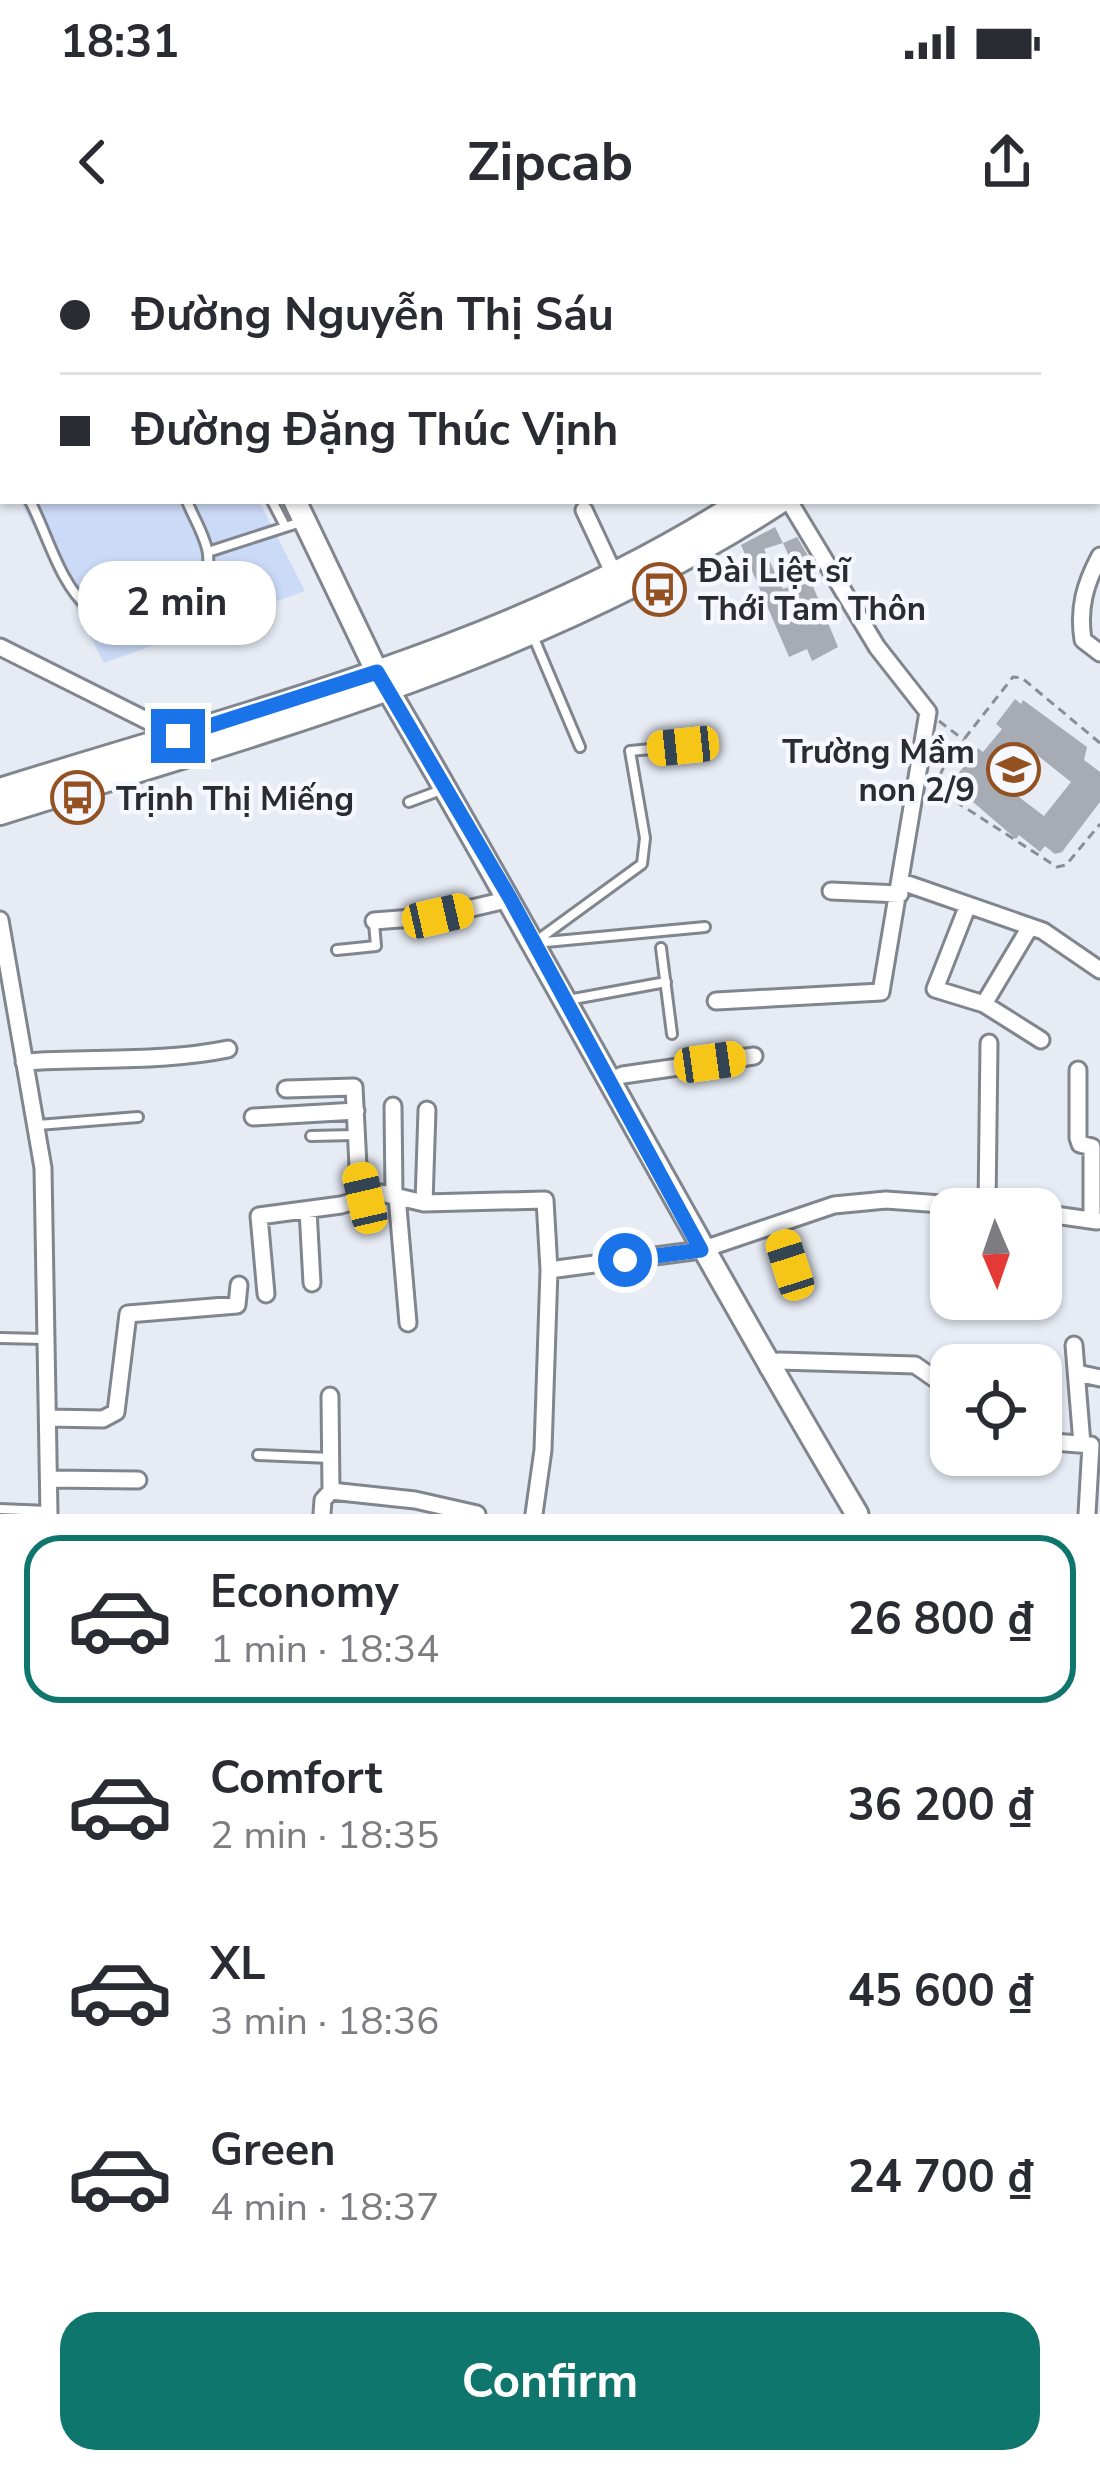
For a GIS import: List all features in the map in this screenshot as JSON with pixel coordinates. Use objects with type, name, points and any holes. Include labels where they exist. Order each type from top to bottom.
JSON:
[{"type":"main road","points":[[0,791],[382,681],[614,574],[739,504]]},
{"type":"main road","points":[[0,812],[382,681],[532,635],[667,571],[774,504]]},
{"type":"main road","points":[[295,516],[382,681],[567,1000],[701,1250],[857,1514]]},
{"type":"street","points":[[716,1001],[880,992],[928,712],[877,647],[791,504]]},
{"type":"street","points":[[584,510],[614,574]]},
{"type":"street","points":[[1100,556],[1083,589],[1080,624],[1083,640],[1100,653]]},
{"type":"street","points":[[0,647],[178,736]]},
{"type":"street","points":[[831,891],[901,888],[968,905],[1030,927],[1100,970]]},
{"type":"street","points":[[374,921],[438,916],[510,898]]},
{"type":"street","points":[[968,905],[935,989],[985,1004],[1041,1040]]},
{"type":"street","points":[[0,920],[43,1168],[49,1513]]},
{"type":"street","points":[[985,1004],[1030,927]]},
{"type":"street","points":[[987,1188],[989,1043]]},
{"type":"street","points":[[24,1062],[107,1055],[175,1060],[228,1048]]},
{"type":"street","points":[[608,1081],[754,1056]]},
{"type":"street","points":[[1062,1216],[1096,1221],[1092,1148],[1080,1144],[1078,1138],[1078,1070]]},
{"type":"street","points":[[286,1089],[354,1087],[365,1198]]},
{"type":"street","points":[[394,1106],[395,1196],[409,1322]]},
{"type":"street","points":[[424,1203],[428,1110]]},
{"type":"street","points":[[253,1117],[356,1111]]},
{"type":"street","points":[[266,1294],[259,1216],[395,1196],[424,1203],[545,1199],[549,1270],[543,1450],[534,1514]]},
{"type":"street","points":[[549,1270],[701,1250],[834,1205],[886,1200],[930,1203]]},
{"type":"street","points":[[308,1210],[312,1283]]},
{"type":"street","points":[[778,1225],[794,1278]]},
{"type":"street","points":[[48,1418],[103,1419],[116,1412],[128,1314],[237,1306],[239,1285]]},
{"type":"street","points":[[1074,1345],[1091,1445],[1087,1514]]},
{"type":"street","points":[[768,1368],[778,1361],[915,1365],[930,1375]]},
{"type":"street","points":[[1076,1373],[1100,1378]]},
{"type":"street","points":[[322,1514],[323,1500],[331,1491],[330,1396]]},
{"type":"street","points":[[49,1479],[138,1480]]},
{"type":"street","points":[[331,1491],[415,1500],[477,1514]]},
{"type":"lane","points":[[31,504],[77,597],[107,618],[134,624],[162,618],[184,605],[206,571],[208,553],[188,504]]},
{"type":"lane","points":[[208,553],[295,516]]},
{"type":"lane","points":[[532,635],[580,748]]},
{"type":"lane","points":[[534,943],[646,857],[630,751],[683,746]]},
{"type":"lane","points":[[410,802],[445,788]]},
{"type":"lane","points":[[337,950],[376,946],[374,921]]},
{"type":"lane","points":[[534,943],[705,927]]},
{"type":"lane","points":[[661,948],[672,1034]]},
{"type":"lane","points":[[567,1000],[666,982]]},
{"type":"lane","points":[[35,1125],[138,1118]]},
{"type":"lane","points":[[311,1136],[356,1135]]},
{"type":"lane","points":[[0,1338],[46,1339]]},
{"type":"lane","points":[[258,1455],[332,1458]]},
{"type":"lane","points":[[0,1508],[49,1513]]},
{"type":"path","points":[[1100,743],[1019,676],[1005,684],[939,774],[938,790],[1051,865],[1066,866],[1100,824]]},
{"type":"path","points":[[928,712],[964,740]]},
{"type":"shaded area","points":[[22,504],[261,504],[305,591],[104,663]]},
{"type":"building","points":[[775,527],[783,543],[797,537],[820,582],[812,584],[838,647],[812,661],[807,649],[789,657],[741,545]],"holes":[[[783,543],[801,583],[783,589],[764,549]]]},
{"type":"building","points":[[1015,699],[1021,704],[1023,700],[1087,747],[1084,760],[1100,772],[1100,802],[1062,852],[1055,854],[1045,846],[1040,852],[1019,835],[1016,839],[951,783],[978,748],[983,752],[1002,729],[996,724]],"holes":[[[1022,743],[1071,782],[1044,816],[994,778]]]},
{"type":"place","name":"Đài Liệt sĩ Thới Tam Thôn","points":[[659,589]]},
{"type":"place","name":"Trường Mầm non 2/9","points":[[1014,770]]},
{"type":"place","name":"Trịnh Thị Miếng","points":[[77,798]]},
{"type":"route","points":[[178,736],[377,672],[510,898],[701,1250],[625,1260]]}]
